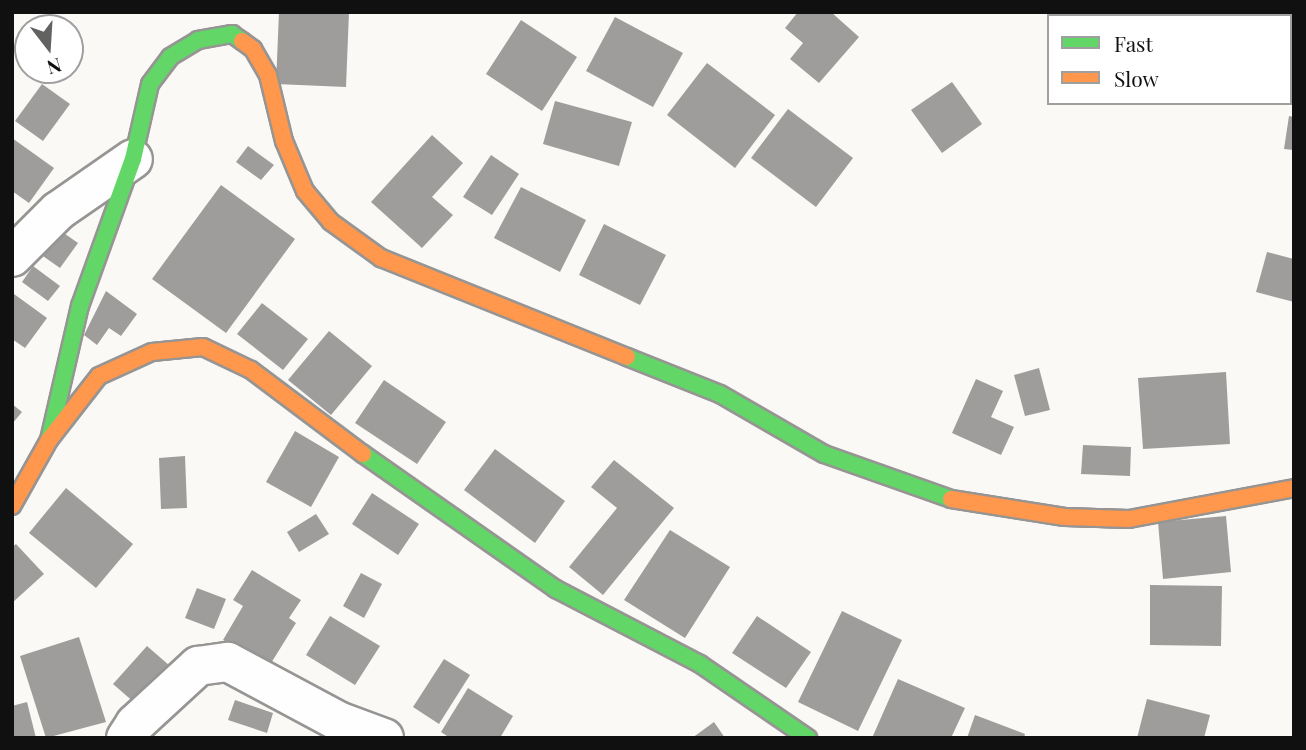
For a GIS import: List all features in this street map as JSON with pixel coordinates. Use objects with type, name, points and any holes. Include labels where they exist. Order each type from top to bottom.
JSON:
[{"type":"street","points":[[49,440],[80,306],[133,159],[150,84],[170,57],[198,40],[237,23],[268,75],[284,141],[305,191],[331,222],[381,258],[720,394],[824,454],[936,496],[1065,517],[1129,519],[1294,488]]},
{"type":"street","points":[[12,257],[58,211],[133,159]]},
{"type":"street","points":[[12,506],[49,440],[99,376],[152,352],[203,346],[251,370],[309,417],[556,589],[699,664],[808,738]]},
{"type":"street","points":[[126,738],[135,723],[198,666],[210,663],[228,663],[247,671],[338,721],[384,738]]},
{"type":"building","points":[[279,12],[349,12],[346,87],[276,84]]},
{"type":"building","points":[[798,12],[831,12],[859,37],[819,83],[790,59],[803,43],[785,28]]},
{"type":"building","points":[[615,17],[683,53],[653,107],[586,71]]},
{"type":"building","points":[[521,20],[577,57],[542,111],[486,74]]},
{"type":"building","points":[[707,63],[775,115],[735,168],[667,115]]},
{"type":"building","points":[[952,82],[982,124],[942,153],[911,110]]},
{"type":"building","points":[[42,84],[70,104],[43,141],[15,121]]},
{"type":"building","points":[[555,101],[632,122],[619,166],[543,144]]},
{"type":"building","points":[[788,109],[853,158],[816,207],[751,158]]},
{"type":"building","points":[[1289,116],[1294,117],[1294,150],[1284,149]]},
{"type":"building","points":[[432,135],[463,163],[432,197],[453,215],[422,248],[371,202]]},
{"type":"building","points":[[12,138],[54,168],[29,203],[12,191]]},
{"type":"building","points":[[248,146],[274,165],[261,180],[236,162]]},
{"type":"building","points":[[491,155],[519,174],[492,215],[463,197]]},
{"type":"building","points":[[221,185],[295,239],[226,333],[152,279]]},
{"type":"building","points":[[521,187],[586,220],[560,272],[494,238]]},
{"type":"building","points":[[604,224],[666,255],[640,305],[579,275]]},
{"type":"building","points":[[58,229],[78,243],[60,268],[40,254]]},
{"type":"building","points":[[1267,252],[1294,259],[1294,302],[1256,292]]},
{"type":"building","points":[[33,266],[60,286],[48,301],[22,282]]},
{"type":"building","points":[[106,291],[137,314],[121,336],[109,328],[97,345],[84,335]]},
{"type":"building","points":[[14,294],[47,318],[25,348],[12,339]]},
{"type":"building","points":[[262,303],[308,339],[283,370],[237,334]]},
{"type":"building","points":[[329,331],[372,366],[331,415],[288,380]]},
{"type":"building","points":[[1039,368],[1050,410],[1025,416],[1014,375]]},
{"type":"building","points":[[1226,372],[1230,444],[1143,449],[1138,378]]},
{"type":"building","points":[[976,379],[1003,391],[991,417],[1014,427],[1001,455],[952,433]]},
{"type":"building","points":[[384,380],[446,422],[417,464],[355,423]]},
{"type":"building","points":[[12,404],[22,412],[12,424]]},
{"type":"building","points":[[295,431],[339,457],[311,507],[266,482]]},
{"type":"building","points":[[1083,445],[1131,447],[1130,476],[1081,474]]},
{"type":"building","points":[[495,449],[565,501],[535,543],[464,490]]},
{"type":"building","points":[[185,456],[187,508],[161,509],[159,458]]},
{"type":"building","points":[[614,460],[674,508],[603,595],[569,567],[617,508],[591,487]]},
{"type":"building","points":[[66,488],[133,544],[96,588],[29,533]]},
{"type":"building","points":[[372,493],[419,524],[398,555],[352,524]]},
{"type":"building","points":[[316,514],[329,534],[299,552],[287,532]]},
{"type":"building","points":[[1226,516],[1231,572],[1163,579],[1158,522]]},
{"type":"building","points":[[670,530],[730,567],[685,638],[624,600]]},
{"type":"building","points":[[16,544],[44,574],[12,603],[12,547]]},
{"type":"building","points":[[252,570],[301,600],[289,618],[296,623],[268,668],[223,640],[243,606],[233,600]]},
{"type":"building","points":[[361,573],[382,584],[364,618],[343,606]]},
{"type":"building","points":[[1150,585],[1222,586],[1221,646],[1150,645]]},
{"type":"building","points":[[197,588],[226,599],[214,629],[185,618]]},
{"type":"building","points":[[842,611],[902,640],[858,731],[798,702]]},
{"type":"building","points":[[330,616],[380,646],[355,685],[306,655]]},
{"type":"building","points":[[757,616],[811,652],[786,688],[732,653]]},
{"type":"building","points":[[79,637],[106,722],[46,738],[20,656]]},
{"type":"building","points":[[147,646],[170,666],[136,704],[113,684]]},
{"type":"building","points":[[444,659],[470,675],[439,724],[413,707]]},
{"type":"building","points":[[898,679],[965,708],[951,738],[872,738]]},
{"type":"building","points":[[468,688],[513,716],[500,738],[450,738],[441,732]]},
{"type":"building","points":[[1147,699],[1210,715],[1204,738],[1137,738]]},
{"type":"building","points":[[235,700],[273,713],[267,733],[228,720]]},
{"type":"building","points":[[27,702],[36,738],[12,738],[12,706]]},
{"type":"building","points":[[975,715],[1025,734],[1024,738],[967,738]]},
{"type":"building","points":[[714,722],[725,738],[692,738]]},
{"type":"traffic: fast","points":[[49,440],[80,306],[133,159],[150,84],[170,57],[198,40],[232,34],[242,41]]},
{"type":"traffic: fast","points":[[627,357],[720,394],[824,454],[951,499]]},
{"type":"traffic: fast","points":[[363,454],[556,589],[700,664],[808,738]]},
{"type":"traffic: slow","points":[[242,41],[253,49],[268,75],[284,141],[305,191],[331,222],[381,258],[627,357]]},
{"type":"traffic: slow","points":[[12,506],[49,440],[99,376],[152,352],[203,347],[251,370],[363,454]]},
{"type":"traffic: slow","points":[[951,499],[1065,517],[1129,519],[1294,488]]}]
